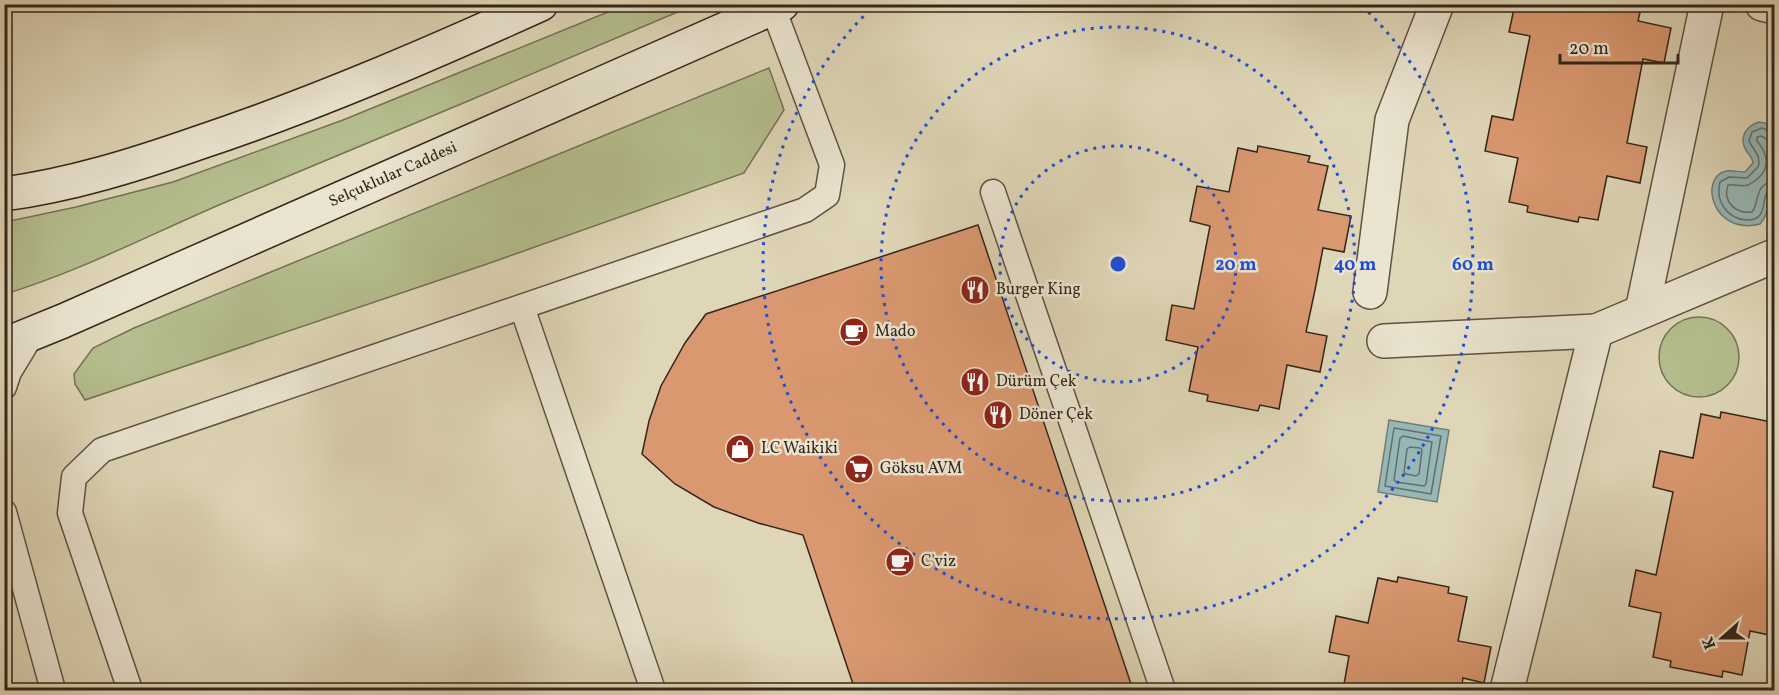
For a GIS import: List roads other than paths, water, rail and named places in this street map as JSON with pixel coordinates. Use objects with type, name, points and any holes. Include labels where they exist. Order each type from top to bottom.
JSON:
[{"type":"street","points":[[4,194],[91,177],[241,129],[409,63],[541,4]]},
{"type":"street","points":[[1370,292],[1392,120],[1437,4]]},
{"type":"street","points":[[1642,311],[1707,4]]},
{"type":"street","points":[[1762,4],[1774,7]]},
{"type":"street","name":"Selçuklular Caddesi","points":[[18,340],[777,6]]},
{"type":"street","points":[[1384,341],[1596,331],[1774,256]]},
{"type":"street","points":[[1507,690],[1596,331]]},
{"type":"lane","points":[[130,690],[70,513],[75,477],[102,450],[805,210],[827,195],[832,165],[777,6]]},
{"type":"lane","points":[[993,192],[1163,690]]},
{"type":"lane","points":[[522,307],[653,690]]},
{"type":"lane","points":[[4,387],[18,340]]},
{"type":"lane","points":[[4,512],[53,690]]},
{"type":"water","points":[[1759,122],[1768,124],[1774,129],[1774,192],[1760,224],[1744,225],[1731,222],[1721,214],[1712,194],[1713,184],[1717,176],[1726,171],[1745,172],[1753,163],[1745,148],[1743,138],[1752,125]]},
{"type":"water","points":[[1389,420],[1449,430],[1437,502],[1378,492]]},
{"type":"place","name":"Burger King","points":[[975,290]]},
{"type":"place","name":"Mado","points":[[854,332]]},
{"type":"place","name":"Dürüm Çek","points":[[975,382]]},
{"type":"place","name":"Döner Çek","points":[[998,415]]},
{"type":"place","name":"LC Waikiki","points":[[740,449]]},
{"type":"place","name":"Göksu AVM","points":[[859,469]]},
{"type":"place","name":"C'viz","points":[[900,562]]}]
